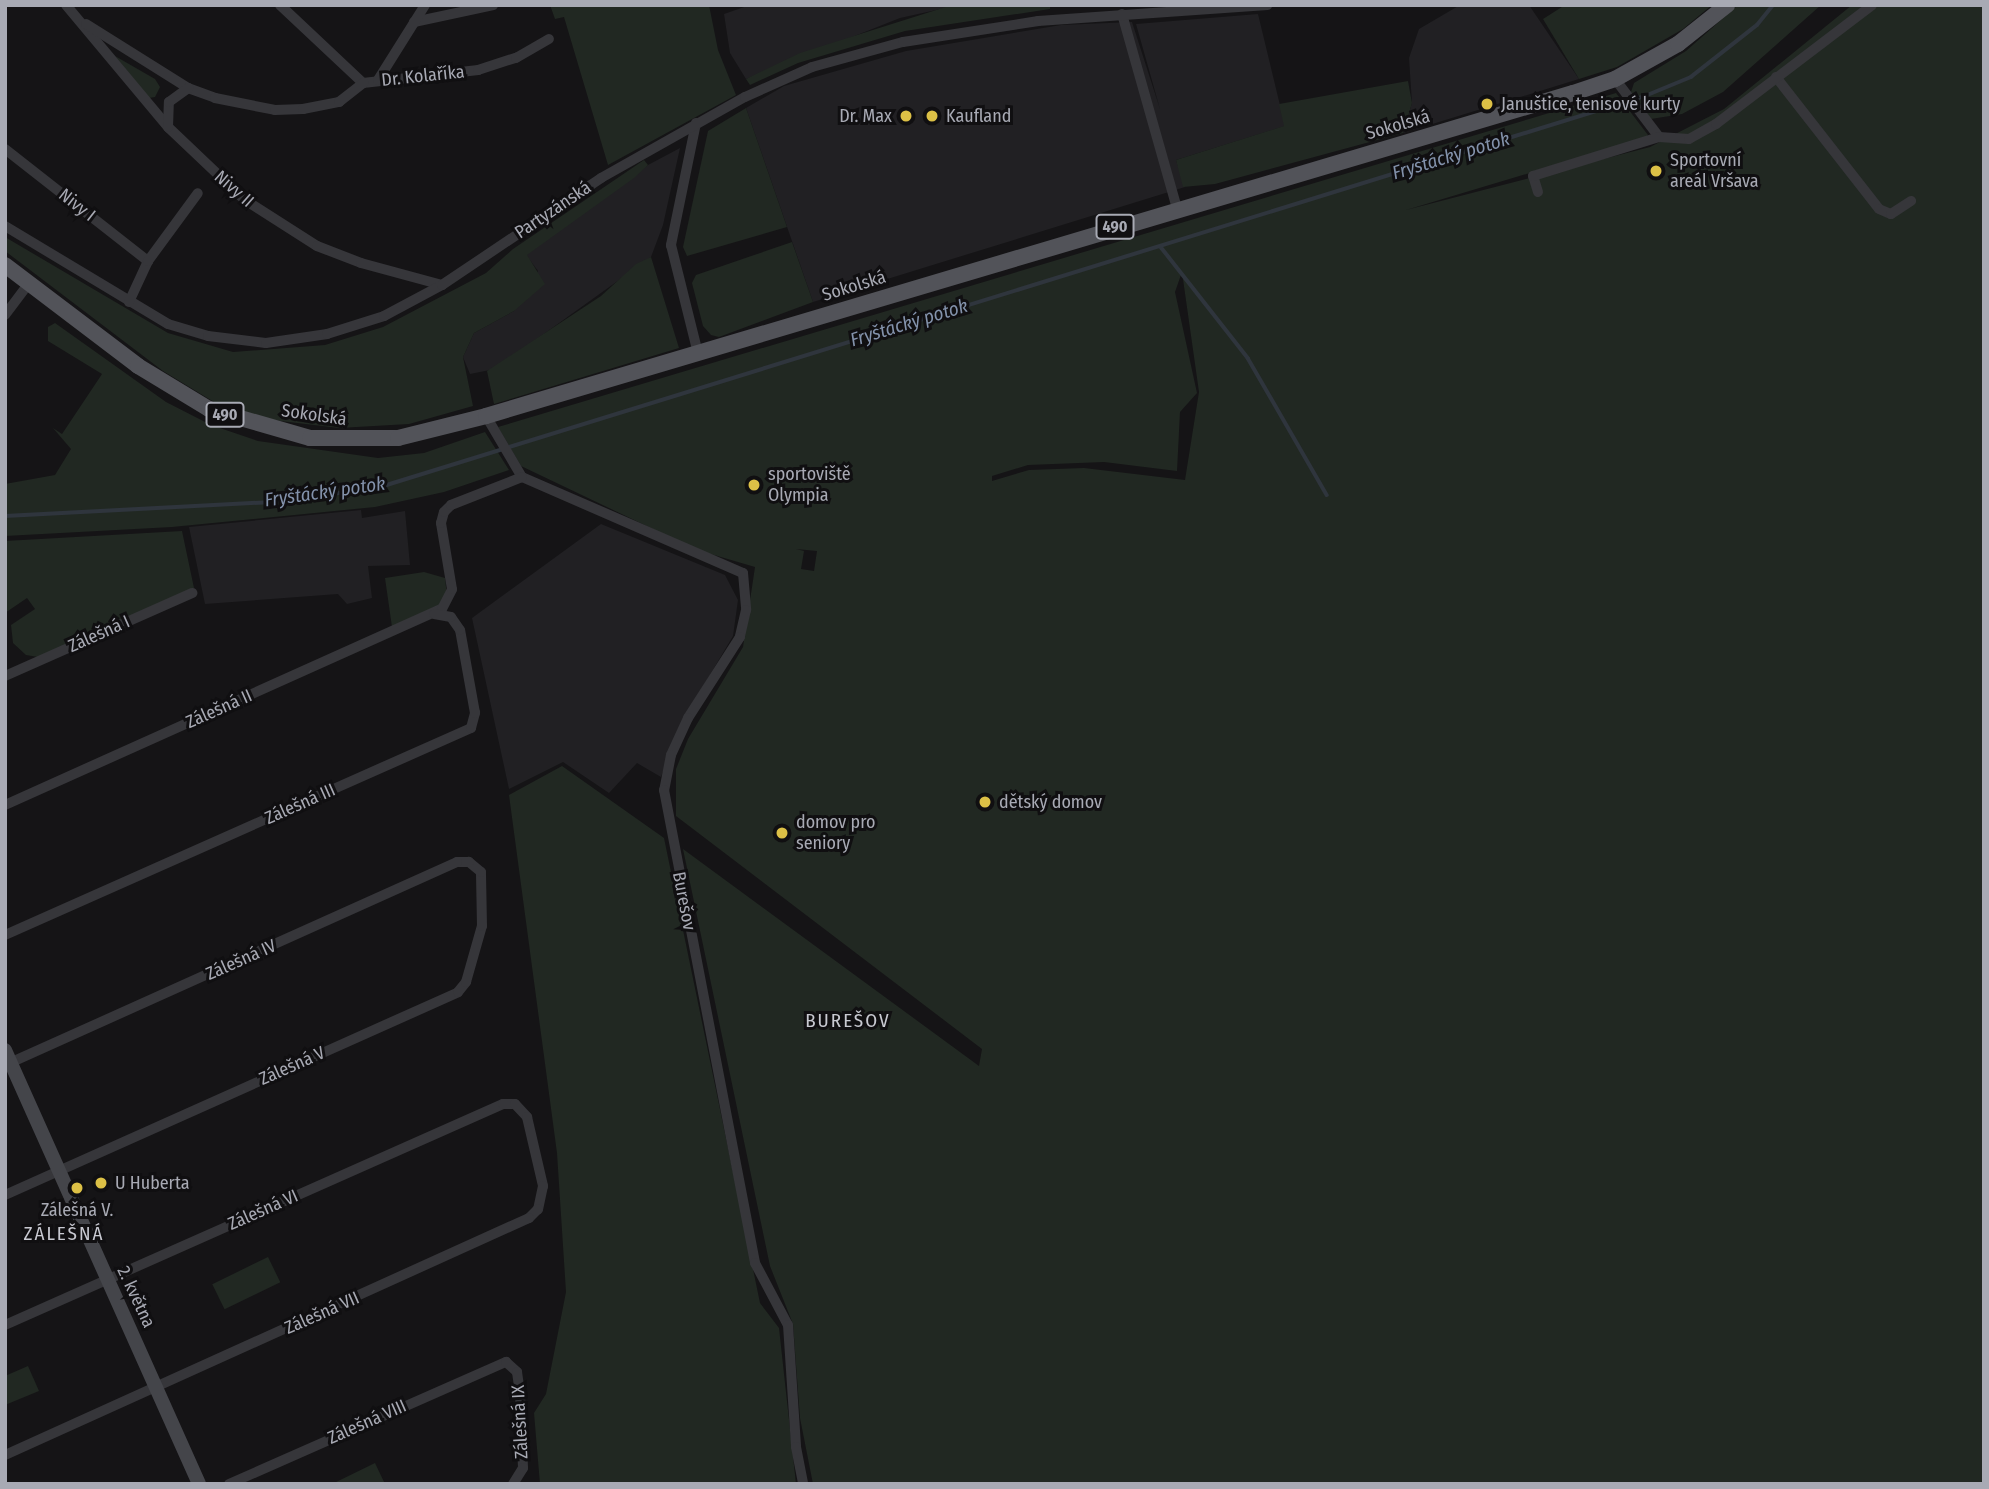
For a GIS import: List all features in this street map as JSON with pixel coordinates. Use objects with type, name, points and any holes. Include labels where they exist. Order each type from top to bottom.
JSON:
[{"type":"main road","name":"Sokolská","points":[[5,265],[172,390],[249,424],[310,438],[378,440],[489,424],[698,353],[1615,79],[1678,44],[1727,5]]},
{"type":"street","name":"Nivy II","points":[[66,5],[169,128],[229,187],[280,225],[360,263],[442,285]]},
{"type":"street","points":[[378,80],[425,5]]},
{"type":"street","points":[[414,22],[493,5]]},
{"type":"street","name":"Partyzánská","points":[[5,226],[168,324],[208,336],[266,343],[327,334],[384,316],[442,285],[601,178],[696,123],[812,67],[883,47],[1038,21],[1267,5]]},
{"type":"street","points":[[1538,192],[1533,176],[1659,137],[1677,141],[1700,134],[1872,5]]},
{"type":"street","name":"Dr. Kolaříka","points":[[282,6],[363,83],[478,70],[516,58],[549,39]]},
{"type":"street","points":[[1122,14],[1177,208]]},
{"type":"street","name":"Nivy II","points":[[77,18],[188,88],[215,98],[291,110],[339,102],[363,83]]},
{"type":"street","points":[[1776,77],[1879,209],[1891,214],[1911,201]]},
{"type":"street","points":[[1615,79],[1659,137]]},
{"type":"street","points":[[169,128],[169,102],[188,88]]},
{"type":"street","points":[[696,123],[671,245],[698,353]]},
{"type":"street","name":"Nivy I","points":[[5,149],[148,261]]},
{"type":"street","points":[[129,302],[148,261],[198,193]]},
{"type":"street","points":[[5,315],[29,284]]},
{"type":"street","points":[[433,614],[451,596],[441,523],[444,512],[451,505],[518,472],[489,424]]},
{"type":"street","name":"Burešov","points":[[518,472],[743,573],[746,610],[740,637],[688,718],[671,755],[666,813],[755,1262],[788,1325],[796,1447],[803,1484]]},
{"type":"street","name":"Zálešná I","points":[[5,676],[192,593]]},
{"type":"street","name":"Zálešná II","points":[[5,804],[433,614]]},
{"type":"street","name":"Zálešná III","points":[[5,935],[471,728],[475,713],[460,630],[452,617],[433,614]]},
{"type":"street","name":"Zálešná IV","points":[[7,1059],[457,862],[477,867]]},
{"type":"street","name":"Zálešná V","points":[[5,1195],[458,992],[466,982],[482,926],[483,879],[477,867]]},
{"type":"street","name":"2. května","points":[[7,1059],[199,1484]]},
{"type":"street","name":"Zálešná VI","points":[[5,1325],[503,1104],[521,1107]]},
{"type":"street","name":"Zálešná VII","points":[[5,1455],[529,1218],[538,1209],[543,1186],[521,1107]]},
{"type":"street","name":"Zálešná VIII","points":[[229,1484],[506,1362]]},
{"type":"street","name":"Zálešná IX","points":[[506,1362],[517,1372],[522,1414],[523,1468],[513,1484]]},
{"type":"shaded area","points":[[550,5],[709,5],[718,50],[736,95],[608,165],[564,17],[555,19]]},
{"type":"shaded area","points":[[750,5],[959,5],[900,18],[746,79],[730,53],[724,14]]},
{"type":"shaded area","points":[[952,5],[1050,5],[1050,9],[905,31],[798,63],[750,85],[746,79],[800,53]]},
{"type":"shaded area","points":[[1460,5],[1529,5],[1579,79],[1403,133],[1412,103],[1409,58],[1419,29]]},
{"type":"shaded area","points":[[1565,5],[1712,5],[1683,29],[1617,67],[1579,79],[1543,19]]},
{"type":"shaded area","points":[[1738,5],[1821,5],[1723,92],[1682,114],[1651,119],[1631,92],[1634,83],[1686,51]]},
{"type":"shaded area","points":[[1852,5],[1984,5],[1984,1484],[813,1484],[800,1418],[793,1324],[770,1266],[683,849],[979,1066],[982,1049],[676,816],[676,769],[688,739],[743,647],[755,567],[697,550],[521,466],[498,427],[1616,93],[1648,135],[1643,139],[1406,210],[1650,147],[1724,109]],"holes":[[[1182,272],[1199,392],[1185,480],[1084,468],[1029,470],[992,481],[992,476],[1028,465],[1104,462],[1177,471],[1180,412],[1197,393],[1175,292]],[[796,549],[817,551],[814,571],[801,569],[804,551]]]},
{"type":"shaded area","points":[[1258,14],[1285,126],[1176,160],[1185,187],[813,302],[746,108],[784,86],[906,51],[1061,25],[1132,22],[1160,109],[1136,24]]},
{"type":"shaded area","points":[[115,56],[155,79],[160,87],[155,97],[149,98]]},
{"type":"shaded area","points":[[1408,81],[1412,103],[1403,133],[1215,184],[1183,187],[1176,160],[1284,126],[1279,104]]},
{"type":"shaded area","points":[[746,108],[787,227],[687,256],[683,247],[708,131]]},
{"type":"shaded area","points":[[680,148],[663,225],[651,257],[495,369],[470,374],[463,357],[474,333],[514,311],[538,271],[526,255],[648,165]]},
{"type":"shaded area","points":[[644,160],[648,165],[634,178],[527,255],[545,284],[514,311],[474,333],[463,357],[473,406],[409,424],[339,428],[272,420],[214,402],[163,371],[5,251],[5,237],[168,333],[233,352],[325,345],[383,327],[486,273],[513,249]]},
{"type":"shaded area","points":[[792,242],[813,302],[719,337],[711,335],[703,326],[692,283],[696,275]]},
{"type":"shaded area","points":[[651,257],[679,348],[494,404],[487,371],[601,296],[636,264]]},
{"type":"shaded area","points":[[55,323],[166,402],[211,425],[258,441],[378,458],[424,453],[485,432],[509,470],[444,492],[375,507],[172,527],[5,536],[5,484],[55,475],[71,449],[53,428],[62,434],[102,374],[48,341],[48,327]]},
{"type":"shaded area","points":[[361,510],[362,518],[405,511],[410,565],[368,566],[372,598],[347,604],[338,594],[205,604],[189,527]]},
{"type":"shaded area","points":[[601,524],[725,575],[738,600],[733,636],[679,727],[661,777],[637,763],[609,793],[563,762],[509,789],[472,618]]},
{"type":"shaded area","points":[[182,531],[194,588],[38,657],[26,655],[13,643],[11,625],[35,609],[27,598],[5,613],[5,541]]},
{"type":"shaded area","points":[[424,572],[445,578],[447,596],[437,607],[392,627],[385,578]]},
{"type":"shaded area","points":[[562,766],[664,838],[760,1303],[779,1328],[796,1484],[540,1484],[534,1413],[546,1394],[566,1292],[557,1153],[509,795]]},
{"type":"shaded area","points":[[268,1257],[280,1282],[225,1309],[212,1284]]},
{"type":"shaded area","points":[[28,1366],[39,1391],[5,1405],[5,1376]]},
{"type":"shaded area","points":[[375,1463],[385,1484],[332,1484]]},
{"type":"waterway","name":"Fryštácký potok","points":[[5,516],[269,502],[377,488],[1645,96],[1691,77],[1757,25],[1773,5]]},
{"type":"waterway","points":[[1161,247],[1248,358],[1327,495]]},
{"type":"place","name":"Januštice, tenisové kurty","points":[[1487,104]]},
{"type":"place","name":"Dr. Max","points":[[906,116]]},
{"type":"place","name":"Kaufland","points":[[932,116]]},
{"type":"place","name":"Sportovní areál Vršava","points":[[1656,171]]},
{"type":"place","name":"sportoviště Olympia","points":[[754,485]]},
{"type":"place","name":"dětský domov","points":[[985,802]]},
{"type":"place","name":"domov pro seniory","points":[[782,833]]},
{"type":"place","name":"U Huberta","points":[[101,1183]]},
{"type":"place","name":"Zálešná V.","points":[[77,1188]]},
{"type":"district","name":"BUREŠOV","points":[[848,1021]]},
{"type":"district","name":"ZÁLEŠNÁ","points":[[64,1234]]}]
